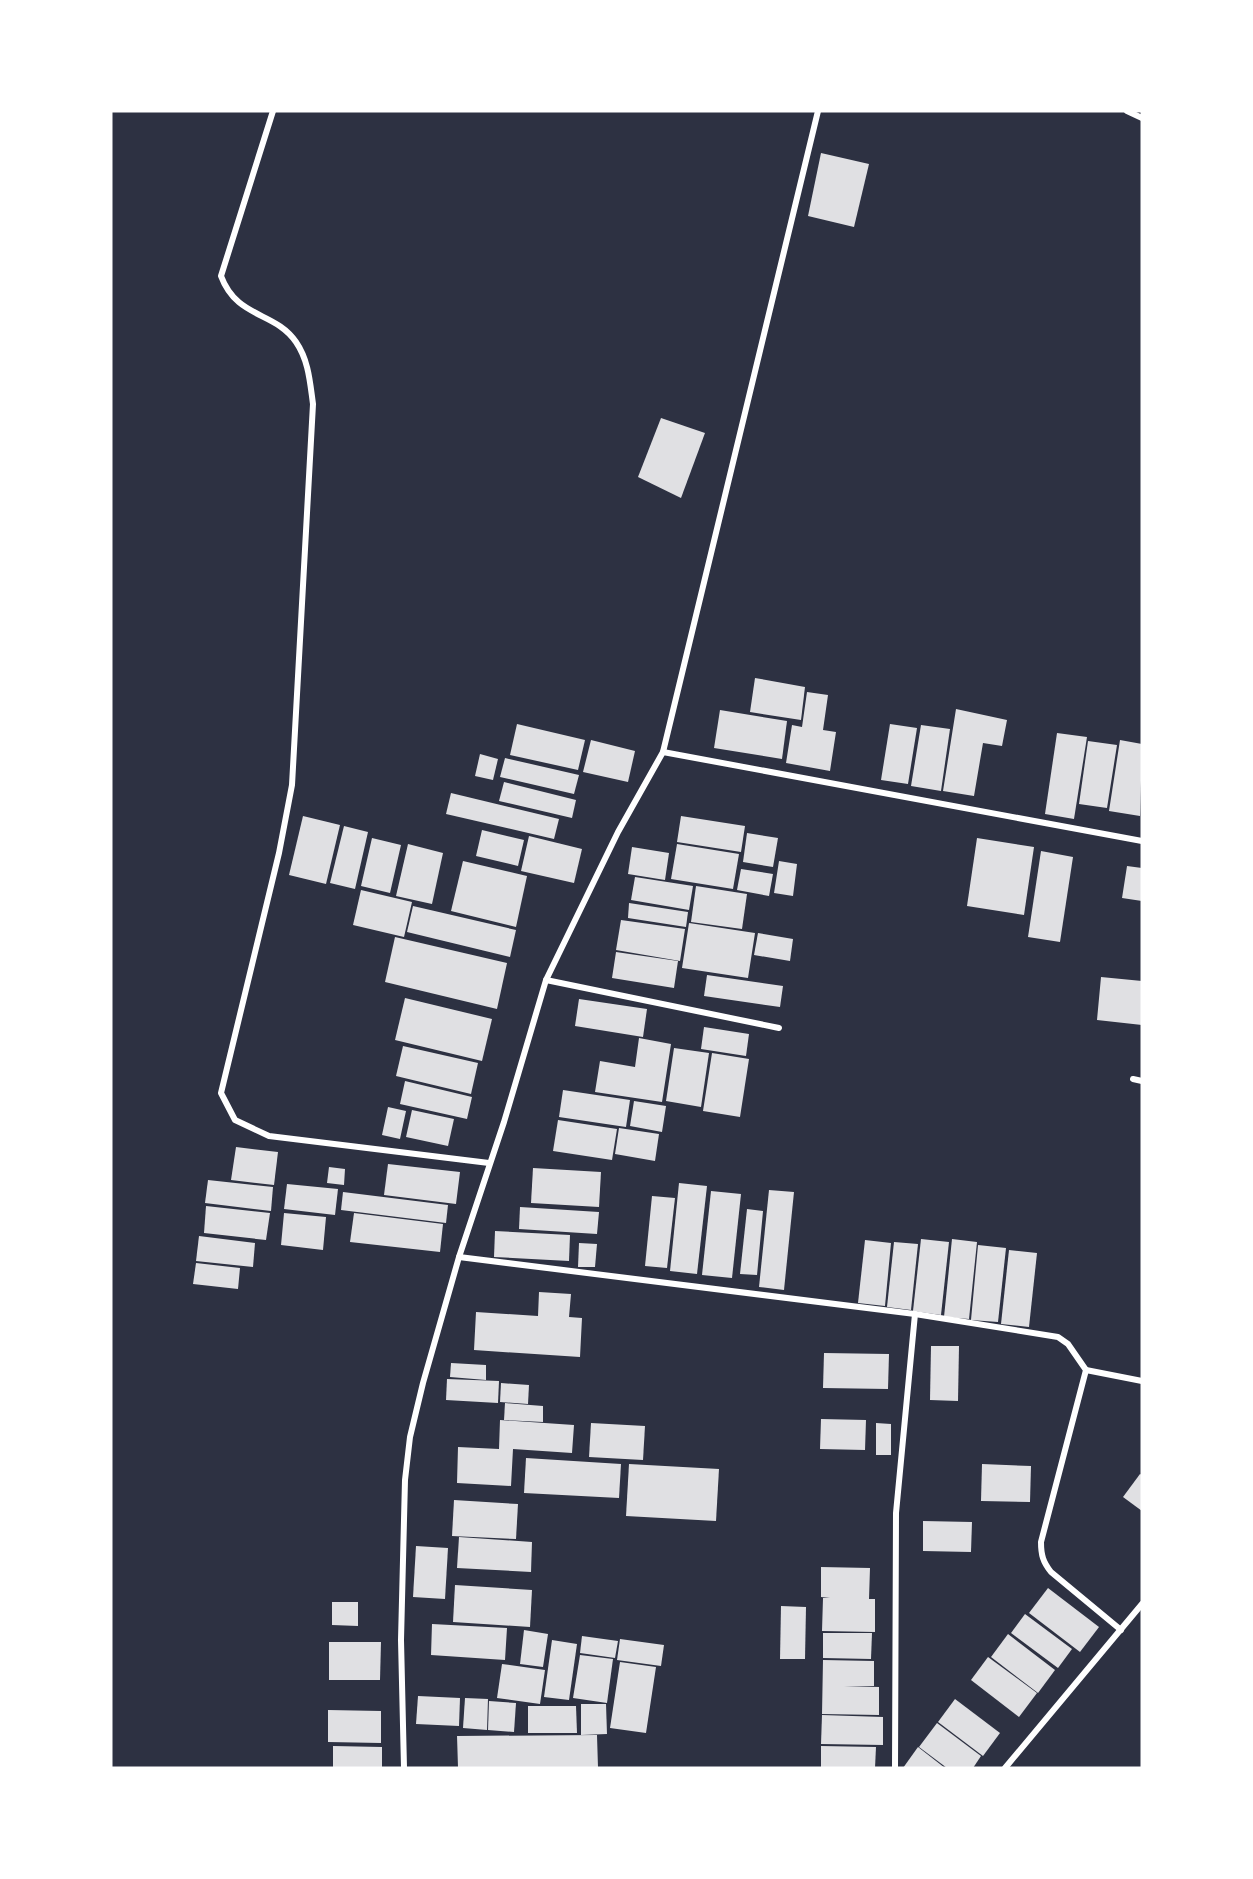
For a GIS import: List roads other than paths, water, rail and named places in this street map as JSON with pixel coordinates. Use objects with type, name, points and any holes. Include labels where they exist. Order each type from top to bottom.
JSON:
[{"type":"street","points":[[273,111],[221,276],[226,291],[239,305],[280,328],[295,340],[306,361],[313,404],[312,428],[292,785],[279,853],[221,1092],[235,1120],[269,1136],[489,1163]]},
{"type":"street","points":[[404,1768],[401,1640],[405,1480],[410,1437],[459,1257],[546,980],[618,832],[663,752],[818,111]]},
{"type":"street","points":[[1127,111],[1142,118]]},
{"type":"street","points":[[663,752],[1142,841]]},
{"type":"street","points":[[546,980],[778,1028]]},
{"type":"street","points":[[1133,1078],[1142,1081]]},
{"type":"street","points":[[459,1257],[915,1314],[1058,1337],[1068,1344],[1086,1370],[1142,1381]]},
{"type":"street","points":[[895,1768],[896,1514],[915,1314]]},
{"type":"street","points":[[1086,1370],[1041,1542],[1041,1552],[1044,1563],[1051,1572],[1121,1630]]},
{"type":"street","points":[[1005,1768],[1142,1604]]}]
